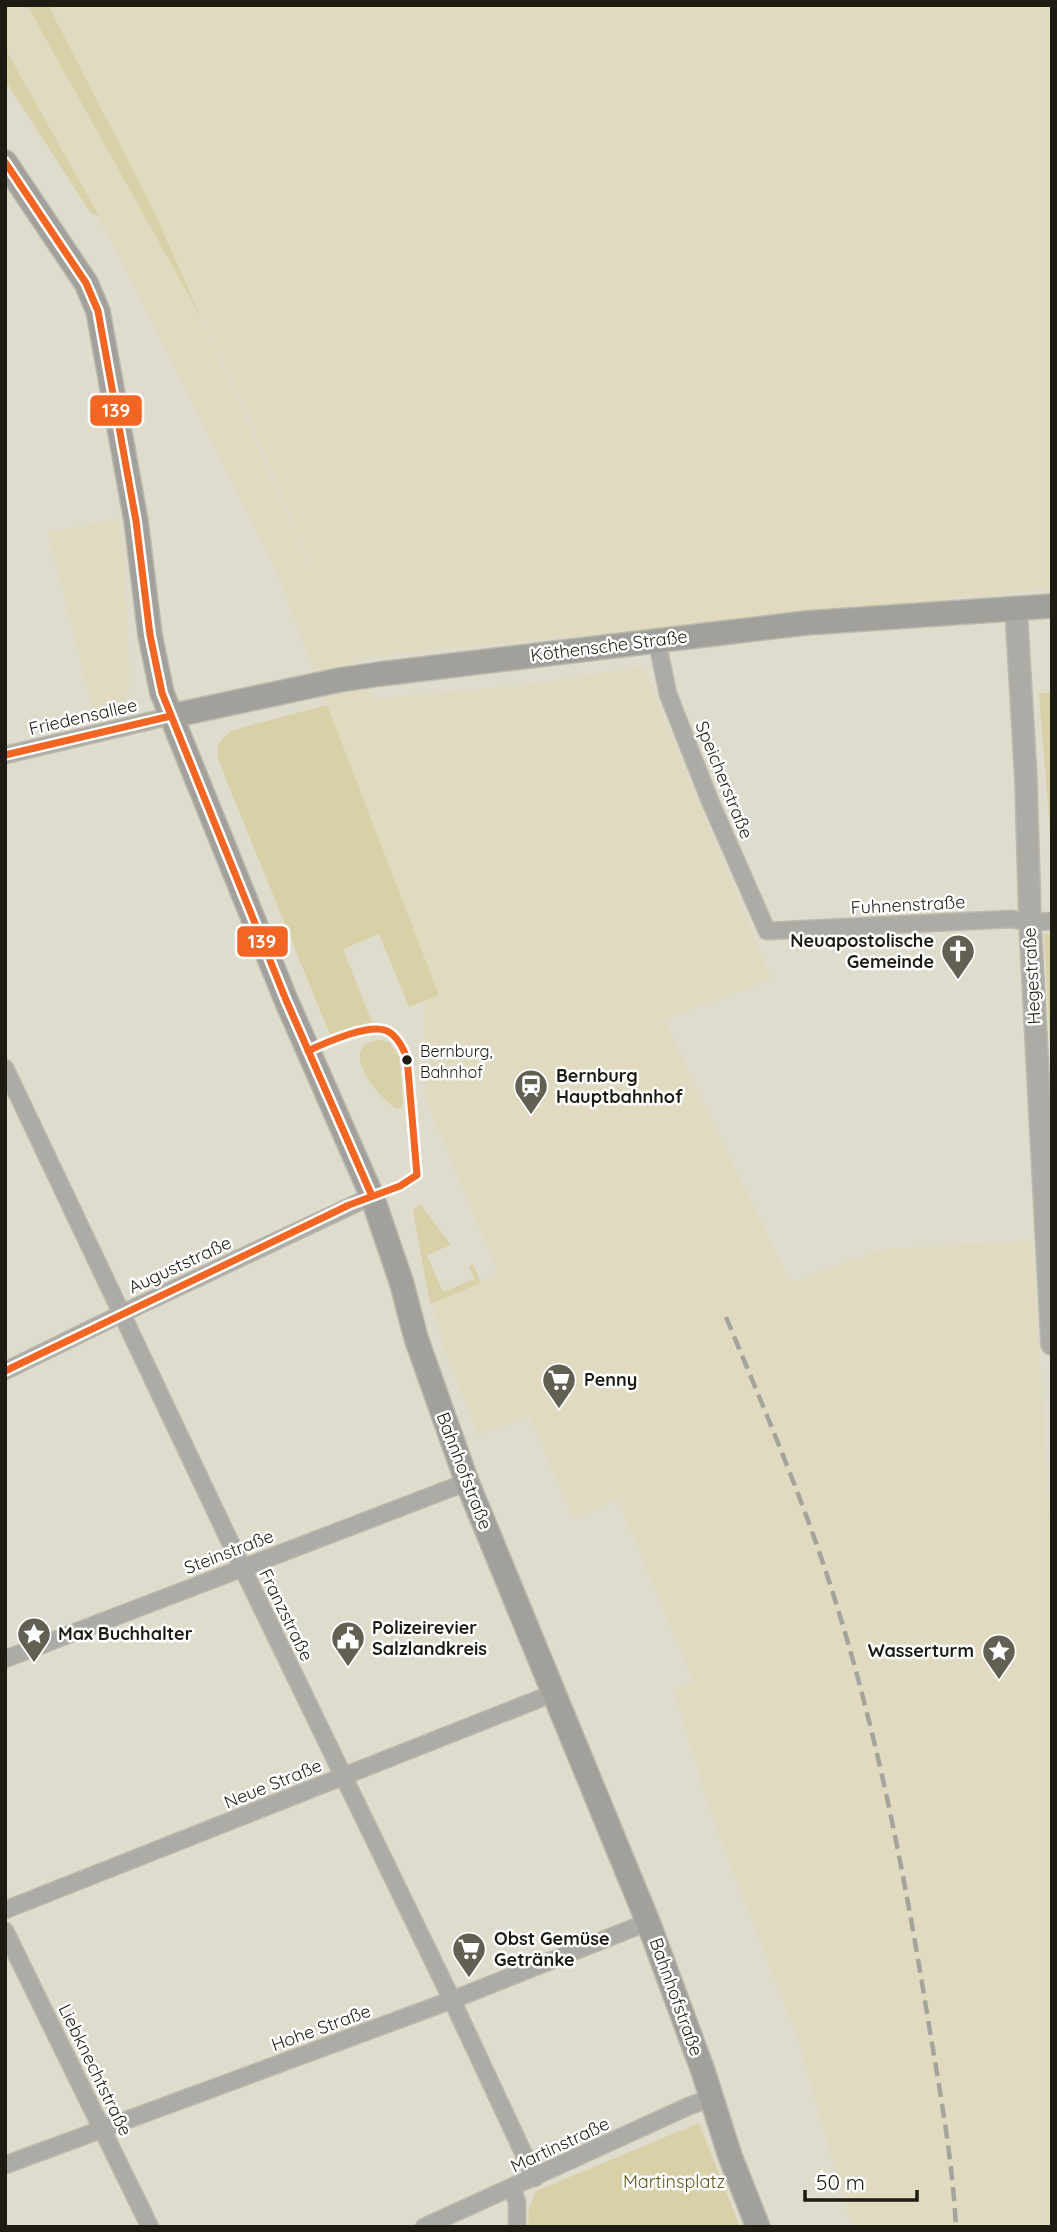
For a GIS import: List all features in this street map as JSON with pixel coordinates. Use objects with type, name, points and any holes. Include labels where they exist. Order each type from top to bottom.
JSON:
[{"type":"main road","name":"Bahnhofstraße","points":[[5,162],[86,283],[98,311],[136,521],[156,670],[171,716],[286,1000],[372,1196],[402,1284],[416,1338],[467,1482],[648,1922],[712,2098],[730,2156],[758,2227]]},
{"type":"main road","name":"Köthensche Straße","points":[[171,716],[348,678],[806,623],[1052,606]]},
{"type":"street","name":"Hegestraße","points":[[1016,608],[1026,780],[1030,922],[1046,1116],[1052,1344]]},
{"type":"street","name":"Speicherstraße","points":[[657,640],[668,694],[710,802],[767,931]]},
{"type":"street","name":"Friedensallee","points":[[5,755],[171,716]]},
{"type":"street","name":"Fuhnenstraße","points":[[767,931],[1011,919],[1052,921]]},
{"type":"street","name":"Franzstraße","points":[[5,1068],[535,2178]]},
{"type":"street","name":"Auguststraße","points":[[5,1371],[372,1196]]},
{"type":"street","name":"Steinstraße","points":[[5,1659],[467,1482]]},
{"type":"street","name":"Neue Straße","points":[[5,1910],[554,1693]]},
{"type":"street","name":"Hohe Straße","points":[[5,2165],[452,2000],[648,1922]]},
{"type":"street","name":"Liebknechtstraße","points":[[5,1931],[150,2227]]},
{"type":"street","name":"Martinstraße","points":[[424,2227],[689,2106],[712,2098]]},
{"type":"street","points":[[512,2188],[517,2202],[517,2227]]},
{"type":"shaded area","points":[[5,5],[27,5],[204,323],[342,641],[252,424],[154,211],[48,5],[1052,5],[1052,589],[350,659],[374,699],[526,685],[644,667],[771,979],[664,1020],[790,1283],[872,1253],[892,1249],[1032,1240],[1052,1576],[1052,2227],[852,2227],[799,2041],[714,1821],[674,1691],[694,1682],[618,1500],[573,1518],[530,1416],[479,1435],[443,1345],[433,1302],[499,1274],[425,1097],[425,995],[327,705],[277,572],[111,240],[5,48]]},
{"type":"shaded area","points":[[119,519],[125,558],[130,688],[123,704],[93,710],[48,533]]},
{"type":"green space","points":[[27,5],[48,5],[154,211],[204,323]]},
{"type":"green space","points":[[5,48],[99,216],[92,215],[5,80]]},
{"type":"green space","points":[[1039,693],[1052,693],[1052,857]]},
{"type":"green space","points":[[327,705],[439,995],[409,1007],[379,934],[343,949],[372,1022],[330,1035],[219,762],[218,752],[221,740],[233,730]]},
{"type":"green space","points":[[1044,934],[1052,934],[1052,1080]]},
{"type":"green space","points":[[380,1040],[389,1042],[399,1057],[403,1101],[401,1108],[396,1109],[379,1093],[364,1072],[360,1061],[361,1051],[367,1044]]},
{"type":"green space","points":[[420,1204],[451,1245],[427,1255],[443,1292],[474,1279],[469,1266],[473,1264],[481,1283],[430,1304],[413,1210]]},
{"type":"green space","name":"Martinsplatz","points":[[699,2123],[740,2227],[528,2227],[529,2208],[536,2191]]},
{"type":"railway","points":[[726,1317],[812,1531],[851,1652],[864,1702],[888,1801],[917,1951],[948,2142],[956,2227]]},
{"type":"transit line","name":"139","points":[[5,162],[86,283],[98,311],[136,521],[150,635],[162,693],[286,1000],[372,1196]]},
{"type":"transit line","name":"139","points":[[5,755],[171,716]]},
{"type":"transit line","name":"139","points":[[5,1371],[349,1205],[400,1186],[417,1175],[407,1058],[397,1039],[385,1030],[370,1029],[308,1051]]},
{"type":"place","name":"Neuapostolische Gemeinde","points":[[958,981]]},
{"type":"place","name":"Bernburg, Bahnhof","points":[[407,1060]]},
{"type":"place","name":"Bernburg Hauptbahnhof","points":[[531,1116]]},
{"type":"place","name":"Penny","points":[[559,1410]]},
{"type":"place","name":"Max Buchhalter","points":[[34,1664]]},
{"type":"place","name":"Polizeirevier Salzlandkreis","points":[[348,1668]]},
{"type":"place","name":"Wasserturm","points":[[999,1681]]},
{"type":"place","name":"Obst Gemüse Getränke","points":[[469,1979]]}]
